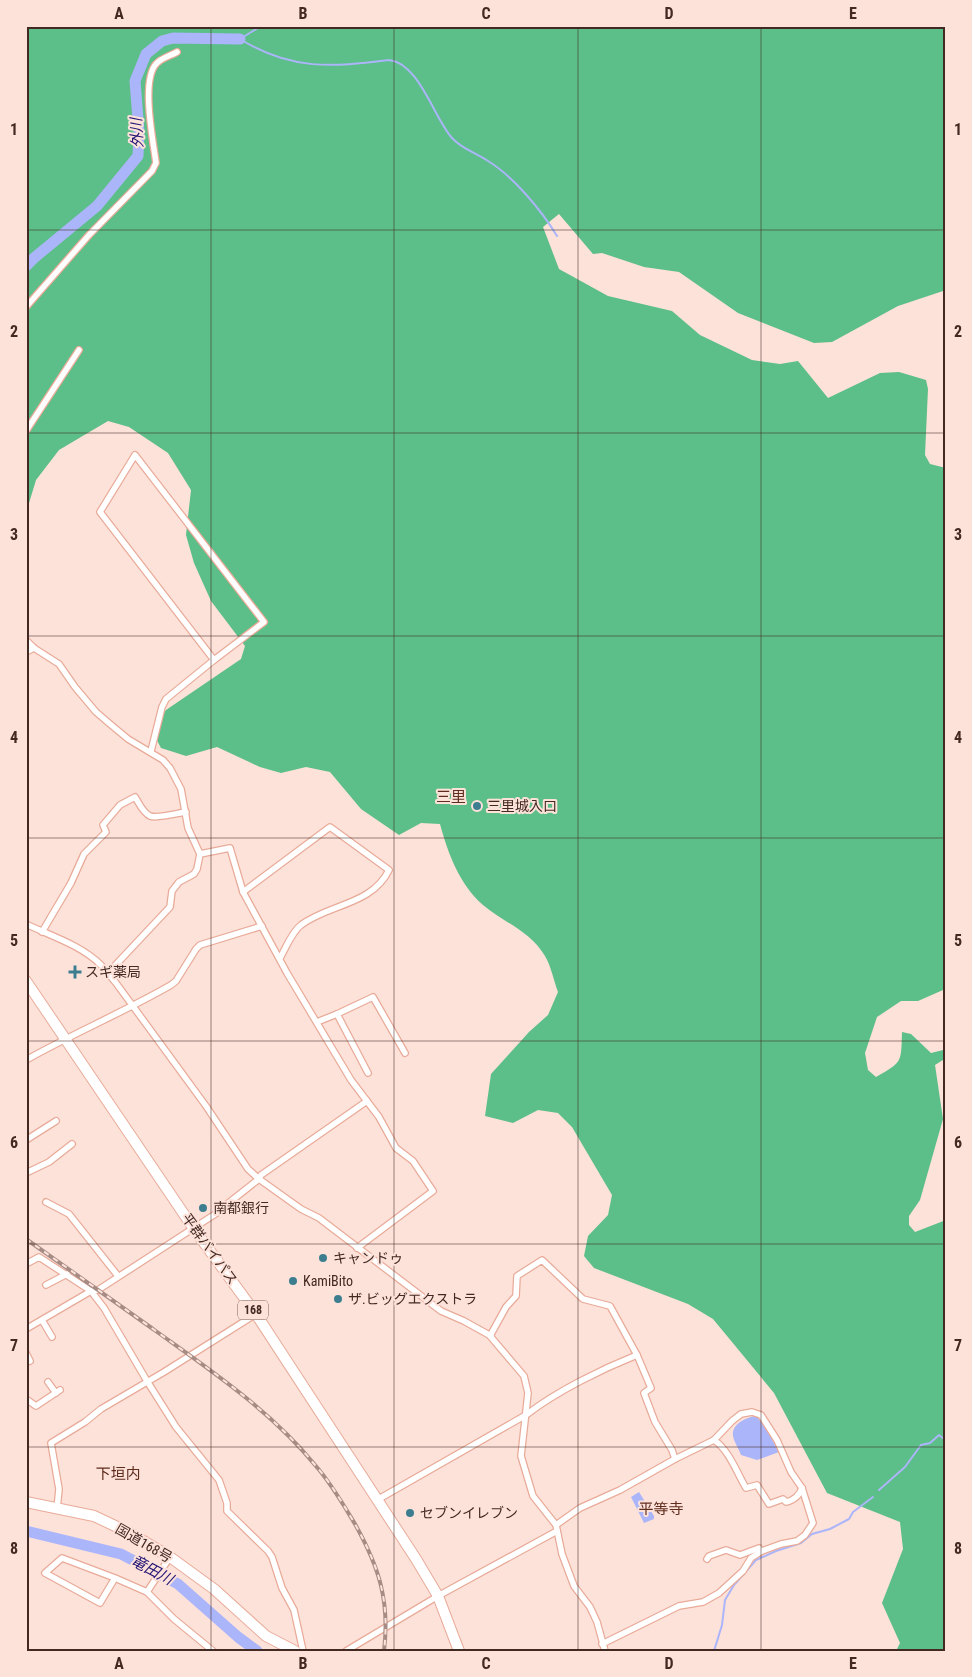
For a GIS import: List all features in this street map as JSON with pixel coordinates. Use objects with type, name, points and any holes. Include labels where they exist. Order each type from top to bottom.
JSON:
[{"type":"highway","name":"平群バイパス","points":[[26,981],[194,1229],[256,1314],[416,1559],[438,1596],[459,1651]]},
{"type":"highway","name":"国道168号","points":[[26,1502],[94,1516],[130,1533],[170,1556],[214,1589],[266,1636],[295,1651]]},
{"type":"street","points":[[26,307],[89,235],[152,171],[156,163],[148,92],[149,78],[157,62],[177,52]]},
{"type":"street","points":[[26,431],[79,350]]},
{"type":"street","points":[[151,752],[162,707],[166,699],[264,622],[135,456],[100,512],[214,660]]},
{"type":"street","points":[[26,640],[34,648],[59,664],[96,712],[128,738],[163,760],[170,768],[181,789],[188,828],[200,854],[194,874],[179,882],[172,891],[170,907],[108,973]]},
{"type":"street","points":[[26,652],[34,648]]},
{"type":"street","points":[[42,932],[71,883],[84,854],[106,832],[103,824],[120,805],[135,797],[150,816],[156,817],[186,812]]},
{"type":"street","points":[[243,892],[330,826],[389,870],[372,891],[350,904],[323,914],[300,926],[280,958]]},
{"type":"street","points":[[200,854],[230,848],[243,892],[350,1080],[379,1117],[396,1148],[413,1161],[433,1190],[357,1248]]},
{"type":"street","points":[[26,924],[86,953],[100,964],[206,1106],[248,1169],[259,1179],[301,1209],[319,1218],[441,1311],[464,1321],[490,1336],[524,1376],[528,1393],[521,1456],[534,1496],[557,1528],[562,1554],[574,1586],[590,1607],[597,1622],[605,1651]]},
{"type":"street","points":[[26,1060],[66,1038],[133,1007],[176,981],[200,945],[262,926]]},
{"type":"street","points":[[317,1022],[373,997],[406,1053]]},
{"type":"street","points":[[337,1014],[368,1073]]},
{"type":"street","points":[[26,1330],[91,1292],[98,1290],[224,1209],[226,1205],[259,1179],[262,1174],[367,1101]]},
{"type":"street","points":[[26,1140],[56,1121]]},
{"type":"street","points":[[26,1172],[49,1162],[72,1144]]},
{"type":"street","points":[[46,1202],[69,1214],[118,1276]]},
{"type":"street","points":[[26,1264],[40,1257],[91,1292],[108,1315],[176,1427],[219,1480],[227,1503],[227,1510],[272,1557],[282,1588],[294,1610],[303,1651]]},
{"type":"street","points":[[490,1336],[506,1307],[516,1296],[517,1276],[542,1260],[583,1299],[610,1306],[637,1355],[651,1388],[644,1393],[655,1422],[672,1450],[675,1459]]},
{"type":"street","points":[[46,1285],[67,1274]]},
{"type":"street","points":[[57,1509],[59,1489],[51,1443],[85,1422],[100,1409],[256,1314]]},
{"type":"street","points":[[42,1320],[52,1337]]},
{"type":"street","points":[[26,1353],[30,1361],[26,1362]]},
{"type":"street","points":[[377,1500],[597,1372],[637,1355]]},
{"type":"street","points":[[26,1399],[36,1406],[58,1392],[48,1382]]},
{"type":"street","points":[[346,1651],[557,1528],[580,1508],[620,1490],[675,1459],[714,1440],[741,1414],[752,1412],[761,1416],[777,1440],[791,1472],[802,1488],[813,1523],[805,1535],[798,1541],[781,1544],[762,1551],[751,1558],[743,1571],[719,1593],[703,1602],[679,1606],[602,1644]]},
{"type":"street","points":[[714,1440],[719,1443],[728,1456],[746,1488],[757,1485],[768,1504],[783,1500],[790,1502],[800,1493],[802,1488]]},
{"type":"street","points":[[707,1559],[709,1556],[726,1550],[740,1555],[758,1548]]},
{"type":"street","points":[[147,1592],[170,1556]]},
{"type":"street","points":[[115,1578],[100,1603],[46,1573],[62,1558],[115,1578],[147,1592],[174,1618],[214,1651]]},
{"type":"green space","points":[[26,26],[946,26],[946,290],[898,306],[832,342],[814,343],[738,313],[679,272],[644,267],[602,253],[593,254],[559,214],[543,227],[559,269],[608,296],[672,311],[700,335],[752,360],[780,364],[798,361],[828,398],[880,373],[899,372],[926,380],[928,389],[925,455],[930,464],[946,468],[946,983],[943,990],[918,1001],[901,1001],[877,1017],[865,1053],[868,1070],[876,1077],[891,1068],[899,1060],[902,1032],[911,1034],[931,1053],[946,1051],[946,1058],[935,1065],[943,1119],[920,1200],[909,1216],[909,1225],[915,1232],[946,1220],[946,1651],[896,1651],[900,1643],[882,1603],[903,1549],[900,1522],[827,1493],[774,1393],[713,1319],[688,1304],[594,1268],[584,1256],[588,1236],[608,1215],[612,1195],[572,1127],[558,1113],[538,1110],[513,1123],[485,1116],[491,1074],[529,1032],[548,1015],[558,992],[549,964],[539,947],[524,933],[483,905],[467,888],[451,857],[440,824],[421,823],[399,835],[361,809],[330,772],[306,767],[281,773],[260,767],[217,747],[186,756],[161,748],[152,731],[166,710],[241,659],[245,646],[211,601],[194,563],[186,535],[191,490],[168,453],[129,427],[108,421],[59,450],[36,480],[26,513]]},
{"type":"water","points":[[756,1416],[764,1425],[779,1452],[757,1460],[741,1455],[733,1436],[734,1428],[737,1425],[748,1418]]},
{"type":"water","points":[[639,1492],[654,1516],[654,1519],[644,1523],[631,1497]]},
{"type":"waterway","points":[[261,26],[240,39],[277,57],[295,62],[330,65],[389,60],[400,63],[417,81],[452,138],[498,168],[517,185],[535,205],[557,236]]},
{"type":"waterway","name":"外川","points":[[26,266],[97,206],[138,156],[139,132],[135,81],[146,54],[162,41],[173,38],[240,39]]},
{"type":"waterway","points":[[879,1490],[905,1467],[921,1445],[930,1443],[939,1435],[944,1439]]},
{"type":"waterway","points":[[714,1651],[722,1625],[725,1600],[734,1585],[756,1560],[801,1543],[812,1534],[830,1529],[849,1519],[853,1512],[873,1497]]},
{"type":"waterway","name":"竜田川","points":[[26,1531],[121,1554],[178,1584],[238,1637],[257,1651]]},
{"type":"railway","points":[[26,1239],[238,1392],[279,1426],[315,1465],[332,1486],[371,1555],[384,1600],[384,1651]]},
{"type":"place","name":"三里城入口","points":[[477,806]]},
{"type":"place","name":"スギ薬局","points":[[75,972]]},
{"type":"place","name":"南都銀行","points":[[203,1208]]},
{"type":"place","name":"キャンドゥ","points":[[323,1258]]},
{"type":"place","name":"KamiBito","points":[[293,1281]]},
{"type":"place","name":"ザ.ビッグエクストラ","points":[[338,1299]]},
{"type":"place","name":"セブンイレブン","points":[[410,1513]]},
{"type":"district","name":"三里","points":[[451,797]]},
{"type":"district","name":"下垣内","points":[[118,1474]]},
{"type":"district","name":"平等寺","points":[[661,1509]]}]
